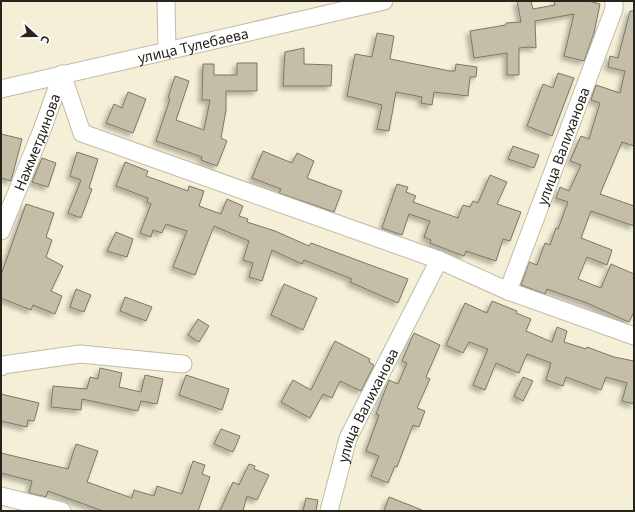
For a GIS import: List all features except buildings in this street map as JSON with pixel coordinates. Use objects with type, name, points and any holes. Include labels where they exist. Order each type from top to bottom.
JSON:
[{"type":"street","points":[[166,1],[167,50]]},
{"type":"street","name":"улица Тулебаева","points":[[1,89],[382,1]]},
{"type":"street","name":"улица Валиханова","points":[[508,291],[611,16],[614,1]]},
{"type":"street","points":[[62,74],[82,133],[438,260],[508,291],[634,336]]},
{"type":"street","name":"Нажметдинова","points":[[1,231],[42,130],[62,74]]},
{"type":"street","name":"улица Валиханова","points":[[329,511],[348,438],[438,260]]},
{"type":"street","points":[[1,367],[3,365],[80,354],[183,364]]},
{"type":"street","points":[[1,496],[62,511]]}]
